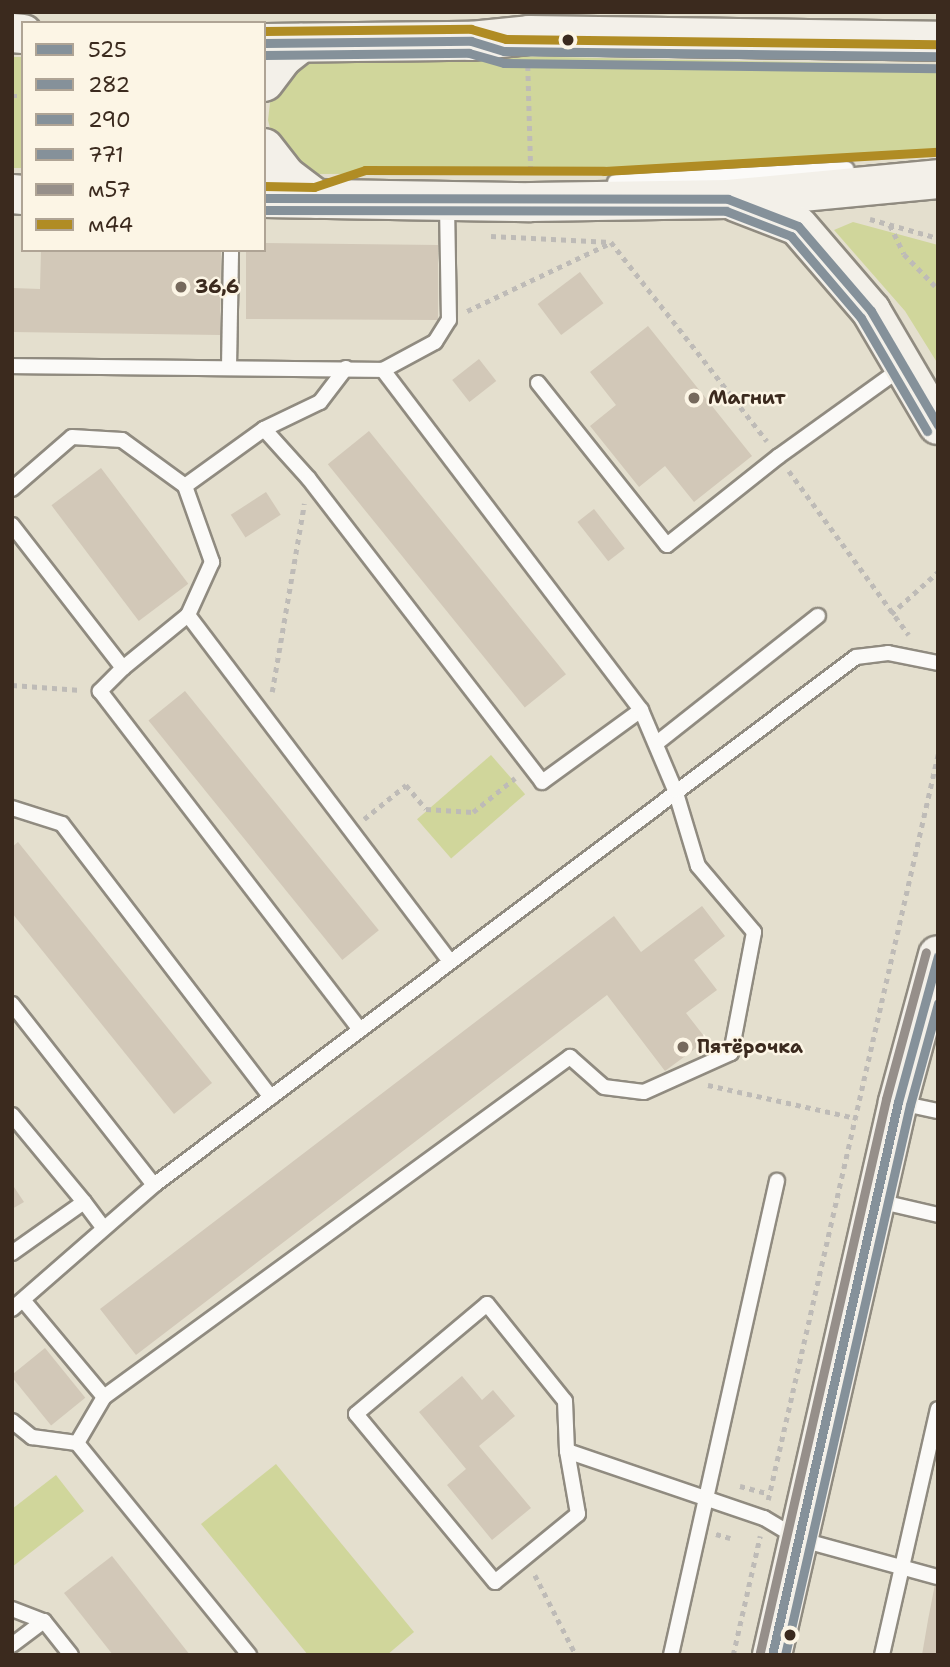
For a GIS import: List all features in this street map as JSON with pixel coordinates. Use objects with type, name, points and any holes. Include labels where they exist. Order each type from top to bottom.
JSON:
[{"type":"main road","points":[[266,80],[284,57],[283,43],[544,39],[938,41]]},
{"type":"main road","points":[[266,151],[274,163],[316,200]]},
{"type":"main road","points":[[266,198],[316,200],[447,218],[728,199],[938,179]]},
{"type":"main road","points":[[728,199],[798,226],[871,311],[938,425]]},
{"type":"main road","points":[[772,1655],[895,1115],[938,955]]},
{"type":"lane","points":[[471,41],[504,51],[938,56]]},
{"type":"lane","points":[[316,200],[365,182],[604,183],[938,164]]},
{"type":"lane","points":[[12,366],[383,370],[435,342],[449,320],[447,218]]},
{"type":"lane","points":[[229,368],[231,252]]},
{"type":"lane","points":[[538,383],[667,545],[779,456],[905,365]]},
{"type":"lane","points":[[186,486],[264,429],[320,402],[346,368]]},
{"type":"lane","points":[[77,1443],[104,1397],[570,1057],[604,1087],[644,1092],[680,1079],[731,1053],[754,932],[698,866],[675,790],[641,710],[383,370]]},
{"type":"lane","points":[[264,429],[309,479],[542,782],[641,710]]},
{"type":"lane","points":[[12,489],[72,437],[122,439],[186,486],[212,562],[188,615],[123,668],[100,691],[360,1030]]},
{"type":"lane","points":[[12,526],[123,668]]},
{"type":"lane","points":[[188,615],[450,961]]},
{"type":"lane","points":[[657,743],[818,615]]},
{"type":"lane","points":[[104,1397],[17,1305],[102,1226],[675,790],[856,657],[888,653],[938,663]]},
{"type":"lane","points":[[12,808],[62,824],[271,1097]]},
{"type":"lane","points":[[12,1004],[154,1185]]},
{"type":"lane","points":[[895,1115],[938,1111]]},
{"type":"lane","points":[[12,1115],[102,1226]]},
{"type":"lane","points":[[671,1655],[777,1181]]},
{"type":"lane","points":[[875,1200],[938,1215]]},
{"type":"lane","points":[[12,1253],[84,1202]]},
{"type":"lane","points":[[487,1304],[565,1401],[566,1451],[578,1514],[525,1557],[495,1582],[356,1414],[487,1304]]},
{"type":"lane","points":[[882,1655],[938,1409]]},
{"type":"lane","points":[[12,1420],[33,1437],[77,1443],[249,1655]]},
{"type":"lane","points":[[566,1451],[764,1518],[799,1539],[937,1577]]},
{"type":"lane","points":[[12,1609],[44,1622],[71,1655]]},
{"type":"lane","points":[[12,1645],[44,1622]]},
{"type":"path","points":[[531,176],[544,39]]},
{"type":"path","points":[[447,218],[611,242],[779,456],[906,634],[916,636]]},
{"type":"path","points":[[865,218],[938,237]]},
{"type":"path","points":[[890,225],[904,254],[938,289]]},
{"type":"path","points":[[449,320],[611,242]]},
{"type":"path","points":[[267,720],[309,479]]},
{"type":"path","points":[[891,614],[938,572]]},
{"type":"path","points":[[12,685],[100,691]]},
{"type":"path","points":[[733,1655],[938,754]]},
{"type":"path","points":[[350,831],[406,785],[426,810],[473,812],[513,779]]},
{"type":"path","points":[[680,1079],[856,1118],[895,1115]]},
{"type":"path","points":[[525,1557],[576,1655]]},
{"type":"green space","points":[[313,52],[938,65],[938,154],[662,173],[307,174],[275,147],[268,120],[271,95]]},
{"type":"green space","points":[[12,57],[21,57],[21,168],[12,168]]},
{"type":"green space","points":[[853,222],[938,245],[938,364],[905,311],[834,230]]},
{"type":"green space","points":[[491,755],[525,794],[451,859],[417,819]]},
{"type":"green space","points":[[276,1464],[414,1632],[387,1655],[308,1655],[201,1524]]},
{"type":"green space","points":[[56,1475],[84,1511],[12,1567],[12,1509]]},
{"type":"building","points":[[266,243],[438,245],[438,320],[246,319],[246,252],[266,252]]},
{"type":"building","points":[[41,252],[221,252],[220,335],[12,332],[12,288],[40,289]]},
{"type":"building","points":[[580,272],[603,303],[561,335],[538,304]]},
{"type":"building","points":[[648,326],[752,456],[694,502],[665,466],[639,487],[590,426],[616,405],[590,372]]},
{"type":"building","points":[[479,359],[496,381],[469,402],[452,380]]},
{"type":"building","points":[[369,431],[566,674],[525,708],[328,464]]},
{"type":"building","points":[[101,468],[188,584],[139,621],[51,505]]},
{"type":"building","points":[[266,492],[281,515],[245,538],[231,515]]},
{"type":"building","points":[[594,509],[625,548],[608,561],[577,522]]},
{"type":"building","points":[[185,691],[379,930],[342,960],[148,721]]},
{"type":"building","points":[[18,842],[212,1083],[174,1114],[12,913],[12,847]]},
{"type":"building","points":[[702,906],[725,936],[694,960],[717,990],[686,1013],[707,1040],[665,1071],[607,995],[136,1355],[100,1309],[614,916],[641,952]]},
{"type":"building","points":[[12,1184],[24,1202],[12,1209]]},
{"type":"building","points":[[45,1348],[85,1398],[51,1425],[12,1377]]},
{"type":"building","points":[[462,1376],[482,1400],[493,1390],[515,1416],[479,1446],[531,1508],[492,1540],[447,1485],[466,1469],[419,1412]]},
{"type":"building","points":[[112,1556],[190,1655],[113,1655],[64,1593]]},
{"type":"building","points":[[936,1579],[938,1655],[922,1655],[928,1620]]},
{"type":"transit line","name":"м44","points":[[266,31],[471,29],[506,39],[938,44]]},
{"type":"transit line","name":"525","points":[[266,43],[471,41],[504,51],[938,56]]},
{"type":"transit line","name":"282","points":[[266,55],[469,53],[504,63],[938,68]]},
{"type":"transit line","name":"м44","points":[[266,186],[314,187],[365,170],[604,171],[937,152]]},
{"type":"transit line","name":"525","points":[[266,198],[728,199],[798,226],[871,311],[938,425]]},
{"type":"transit line","name":"282","points":[[266,210],[726,211],[791,236],[861,318],[927,431]]},
{"type":"transit line","name":"м57","points":[[760,1652],[886,1099],[926,952]]},
{"type":"transit line","name":"290","points":[[772,1655],[898,1102],[938,956]]},
{"type":"transit line","name":"771","points":[[785,1655],[910,1105],[938,1003]]},
{"type":"place","name":"36,6","points":[[181,287]]},
{"type":"place","name":"Магнит","points":[[694,398]]},
{"type":"place","name":"Пятёрочка","points":[[683,1047]]}]
